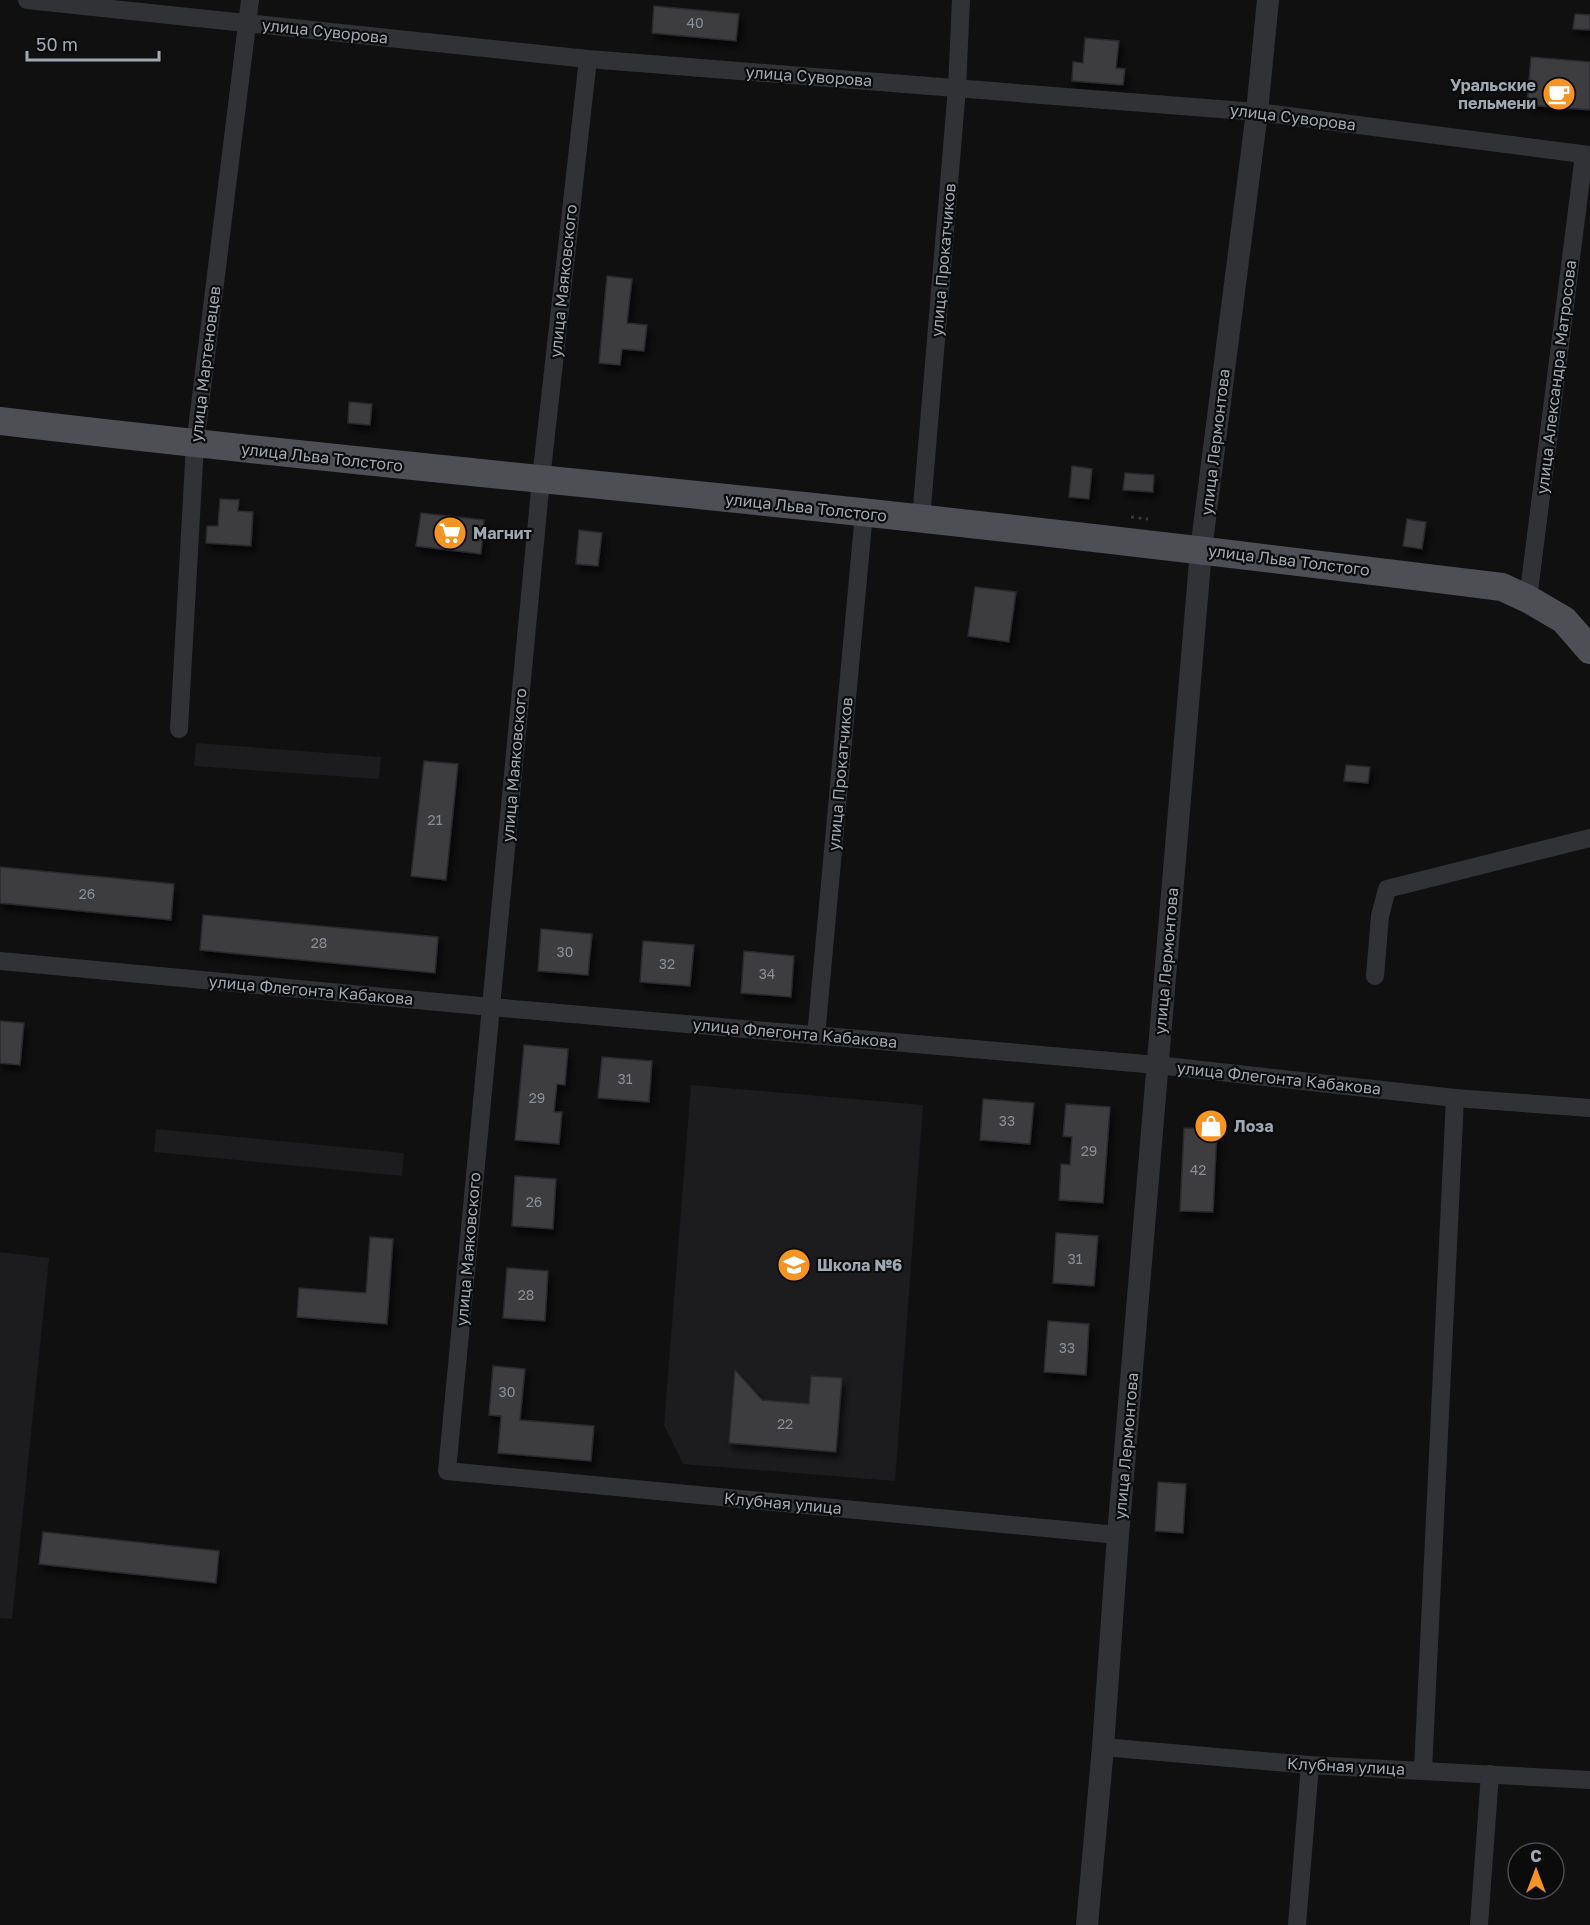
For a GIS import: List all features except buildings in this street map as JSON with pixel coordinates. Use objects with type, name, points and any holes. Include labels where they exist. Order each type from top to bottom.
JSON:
[{"type":"main road","name":"улица Льва Толстого","points":[[0,421],[195,445],[921,519],[1502,587],[1564,620],[1590,650]]},
{"type":"street","name":"улица Суворова","points":[[27,0],[588,59],[1257,112],[1587,155]]},
{"type":"street","name":"улица Мартеновцев","points":[[179,729],[195,445],[250,0]]},
{"type":"street","name":"улица Прокатчиков","points":[[921,519],[957,88],[961,0]]},
{"type":"street","name":"улица Лермонтова","points":[[1087,1925],[1201,550],[1257,112],[1268,0]]},
{"type":"street","name":"улица Маяковского","points":[[447,1471],[541,479],[588,59]]},
{"type":"street","name":"улица Александра Матросова","points":[[1528,599],[1587,155]]},
{"type":"street","name":"улица Прокатчиков","points":[[816,1036],[864,513]]},
{"type":"street","points":[[1375,976],[1380,916],[1387,889],[1590,838]]},
{"type":"street","name":"улица Флегонта Кабакова","points":[[0,961],[491,1007],[1157,1065],[1455,1098],[1590,1108]]},
{"type":"street","points":[[1423,1770],[1455,1098]]},
{"type":"street","name":"Клубная улица","points":[[447,1471],[1118,1535]]},
{"type":"street","name":"Клубная улица","points":[[1103,1747],[1310,1765],[1590,1780]]},
{"type":"street","points":[[1297,1925],[1310,1765]]},
{"type":"street","points":[[1479,1925],[1490,1774]]},
{"type":"shaded area","points":[[196,743],[381,757],[379,779],[194,766]]},
{"type":"shaded area","name":"Школа №6","points":[[691,1085],[923,1105],[895,1481],[683,1464],[664,1425]]},
{"type":"shaded area","points":[[156,1129],[404,1153],[402,1176],[154,1152]]},
{"type":"shaded area","points":[[0,1252],[49,1258],[12,1619],[0,1618]]},
{"type":"place","name":"Уральские пельмени","points":[[1559,94]]},
{"type":"place","name":"Магнит","points":[[450,533]]},
{"type":"place","name":"Лоза","points":[[1211,1126]]},
{"type":"place","name":"Школа №6","points":[[794,1265]]}]
